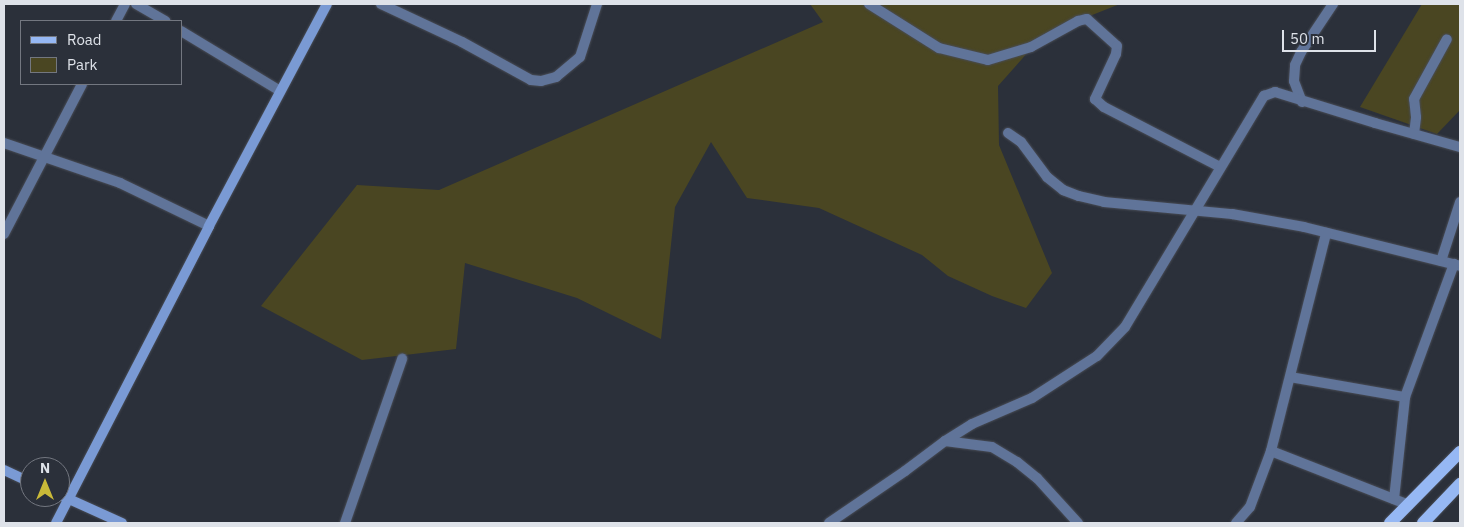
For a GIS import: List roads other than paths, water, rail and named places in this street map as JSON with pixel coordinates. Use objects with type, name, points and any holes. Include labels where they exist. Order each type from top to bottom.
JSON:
[{"type":"main road","points":[[1390,523],[1460,452]]},
{"type":"main road","points":[[1423,523],[1460,484]]},
{"type":"street","points":[[117,20],[125,4]]},
{"type":"street","points":[[136,4],[163,20]]},
{"type":"street","points":[[70,486],[327,4]]},
{"type":"street","points":[[381,4],[462,42],[531,80],[541,81],[556,77],[580,57],[597,4]]},
{"type":"street","points":[[869,4],[938,48],[988,60],[1031,46],[1078,20],[1088,19],[1117,46],[1116,54],[1095,99],[1104,107],[1220,167]]},
{"type":"street","points":[[1302,102],[1294,82],[1295,65],[1301,52],[1333,4]]},
{"type":"street","points":[[182,32],[280,91]]},
{"type":"street","points":[[1414,134],[1416,117],[1414,99],[1447,39]]},
{"type":"street","points":[[4,234],[81,85]]},
{"type":"street","points":[[829,523],[972,424],[1032,398],[1097,356],[1125,327],[1198,209],[1220,167],[1264,96],[1275,92],[1302,102],[1460,146]]},
{"type":"street","points":[[1008,133],[1021,142],[1047,176],[1063,190],[1071,193],[1104,202],[1198,209],[1232,214],[1326,232],[1457,265],[1404,397],[1394,499]]},
{"type":"street","points":[[4,143],[120,183],[209,226]]},
{"type":"street","points":[[1441,261],[1460,202]]},
{"type":"street","points":[[1236,523],[1250,507],[1271,451],[1326,232]]},
{"type":"street","points":[[345,523],[402,359]]},
{"type":"street","points":[[1290,377],[1404,397]]},
{"type":"street","points":[[945,441],[992,447],[1017,462],[1037,478],[1078,523]]},
{"type":"street","points":[[1271,451],[1409,505]]},
{"type":"street","points":[[4,470],[20,477]]},
{"type":"street","points":[[70,500],[122,523]]},
{"type":"street","points":[[56,523],[61,507]]}]
